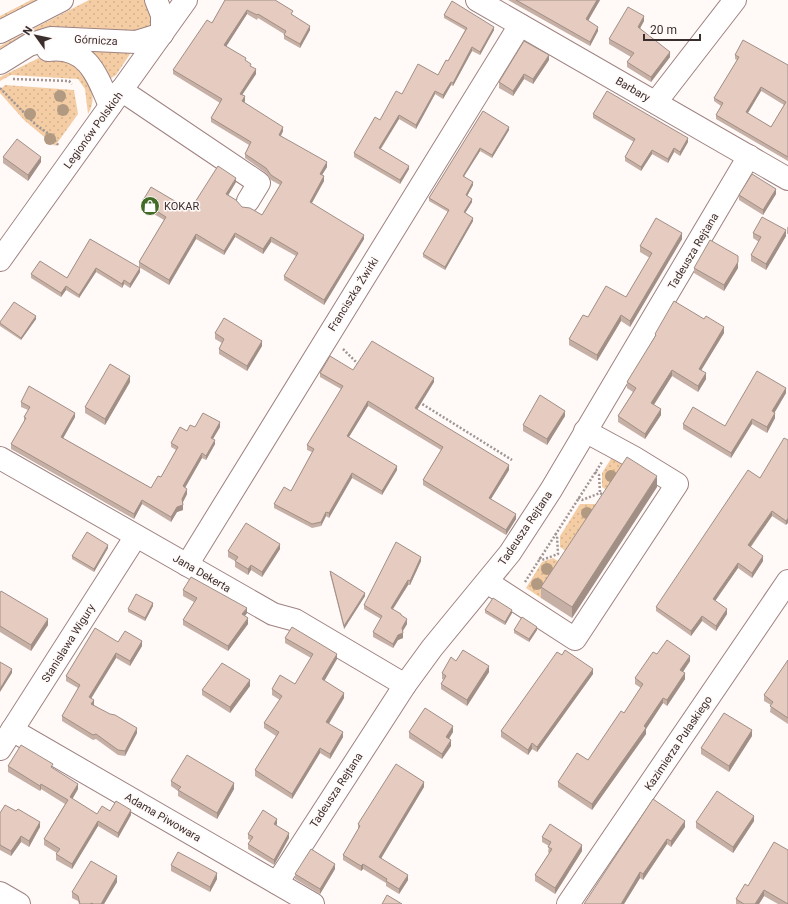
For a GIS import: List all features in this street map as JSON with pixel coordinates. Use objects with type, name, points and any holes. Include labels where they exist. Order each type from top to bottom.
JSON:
[{"type":"street","points":[[0,32],[62,0]]},
{"type":"street","points":[[156,0],[162,14],[162,34]]},
{"type":"street","name":"Legionów Polskich","points":[[0,260],[186,0]]},
{"type":"street","name":"Barbary","points":[[477,0],[788,179]]},
{"type":"street","points":[[656,102],[735,0]]},
{"type":"street","name":"Franciszka Żwirki","points":[[187,564],[520,24]]},
{"type":"street","name":"Górnicza","points":[[0,63],[29,45],[51,38],[136,42],[162,34]]},
{"type":"street","name":"Górnicza","points":[[9,73],[45,50],[61,48],[69,50],[86,60],[116,98]]},
{"type":"street","points":[[116,98],[259,183],[248,201]]},
{"type":"street","name":"Tadeusza Rejtana","points":[[276,883],[405,685],[432,648],[487,582],[514,546],[551,490],[749,156]]},
{"type":"street","points":[[487,582],[575,639],[677,484],[585,431]]},
{"type":"street","name":"Jana Dekerta","points":[[0,458],[272,614],[295,620],[405,685]]},
{"type":"street","name":"Stanisława Wigury","points":[[0,749],[136,536]]},
{"type":"street","name":"Kazimierza Pułaskiego","points":[[568,904],[788,581]]},
{"type":"street","name":"Adama Piwowara","points":[[12,730],[313,904]]},
{"type":"street","points":[[0,893],[19,904]]},
{"type":"path","points":[[9,73],[69,81],[72,84]]},
{"type":"path","points":[[0,88],[36,125],[52,136],[60,147]]},
{"type":"path","points":[[326,338],[340,345],[363,368]]},
{"type":"path","points":[[415,400],[512,460]]},
{"type":"path","points":[[514,600],[539,558],[612,446]]},
{"type":"path","points":[[595,472],[599,475],[600,492]]},
{"type":"path","points":[[600,492],[608,497]]},
{"type":"path","points":[[578,498],[582,500],[600,492]]},
{"type":"path","points":[[555,533],[557,536],[558,554]]},
{"type":"path","points":[[539,558],[542,560],[558,554],[562,556]]},
{"type":"shaded area","points":[[31,0],[42,0],[0,21],[0,16]]},
{"type":"shaded area","points":[[89,0],[148,0],[152,22],[146,30],[0,53],[0,46]]},
{"type":"shaded area","points":[[90,50],[130,52],[130,54],[116,75],[110,79]]},
{"type":"shaded area","points":[[45,55],[72,58],[86,78],[92,91],[92,106],[88,114],[85,89],[78,79],[11,75],[0,81],[0,77]]},
{"type":"shaded area","points":[[5,85],[74,90],[78,114],[55,146],[24,120],[0,93],[0,90]]},
{"type":"shaded area","points":[[616,451],[632,460],[611,493],[602,487],[602,473]]},
{"type":"shaded area","points":[[580,504],[603,504],[570,554],[560,547],[560,536]]},
{"type":"shaded area","points":[[553,558],[563,564],[541,598],[526,588],[542,562]]},
{"type":"building","points":[[225,0],[275,0],[293,11],[291,14],[310,26],[300,44],[284,35],[286,31],[258,14],[257,15],[247,10],[224,45],[246,58],[245,60],[251,64],[250,66],[256,69],[240,94],[245,96],[242,101],[283,127],[279,135],[327,162],[320,174],[324,176],[310,202],[364,235],[324,300],[284,276],[298,253],[271,237],[263,249],[235,233],[224,251],[196,234],[169,280],[139,262],[166,217],[142,202],[151,187],[190,210],[218,166],[236,178],[226,194],[236,200],[242,207],[250,208],[262,215],[282,182],[271,175],[266,168],[245,154],[251,142],[211,118],[222,99],[173,70],[207,20],[212,23]]},
{"type":"building","points":[[516,0],[597,0],[586,19],[598,27],[590,42]]},
{"type":"building","points":[[452,1],[494,27],[480,52],[472,47],[453,83],[451,82],[443,95],[435,91],[416,125],[399,115],[379,148],[409,166],[400,180],[354,153],[375,117],[380,120],[396,91],[402,94],[418,64],[438,75],[446,60],[448,61],[467,28],[444,15]]},
{"type":"building","points":[[628,7],[644,16],[638,27],[670,52],[651,77],[627,62],[634,53],[609,39]]},
{"type":"building","points":[[743,40],[788,65],[788,157],[716,115],[723,103],[714,98],[739,57],[735,55]],"holes":[[[761,87],[786,102],[771,127],[746,112]]]},
{"type":"building","points":[[524,41],[549,55],[533,79],[524,74],[513,91],[499,82]]},
{"type":"building","points":[[607,91],[688,138],[680,152],[674,148],[668,159],[652,150],[641,167],[625,157],[635,139],[593,114]]},
{"type":"building","points":[[483,111],[509,127],[492,155],[480,148],[463,176],[473,182],[466,195],[472,199],[464,212],[473,218],[445,267],[423,254],[449,210],[429,198]]},
{"type":"building","points":[[17,139],[41,157],[28,175],[3,157]]},
{"type":"building","points":[[752,174],[776,189],[763,210],[739,195]]},
{"type":"building","points":[[762,217],[786,230],[766,264],[751,255],[761,237],[753,233]]},
{"type":"building","points":[[656,218],[682,233],[630,321],[621,315],[597,355],[569,339],[583,315],[588,317],[606,286],[626,297],[652,253],[640,246]]},
{"type":"building","points":[[90,239],[140,268],[130,284],[124,280],[122,284],[96,268],[79,295],[66,286],[61,293],[31,274],[40,261],[67,278]]},
{"type":"building","points":[[710,240],[738,256],[738,262],[724,285],[694,268]]},
{"type":"building","points":[[674,301],[704,319],[706,316],[724,327],[699,369],[706,373],[698,386],[672,370],[651,403],[661,409],[645,434],[618,416],[636,388],[627,382],[656,335],[655,334]]},
{"type":"building","points":[[14,302],[36,316],[21,338],[0,323]]},
{"type":"building","points":[[224,318],[262,341],[247,366],[219,349],[224,339],[215,333]]},
{"type":"building","points":[[372,341],[434,378],[415,408],[509,465],[489,498],[516,514],[506,530],[423,480],[443,447],[368,401],[347,436],[397,466],[382,491],[352,473],[329,513],[326,512],[321,522],[312,524],[274,504],[284,487],[291,491],[314,449],[307,445],[343,386],[320,373],[330,356],[353,370]]},
{"type":"building","points":[[110,364],[130,376],[105,419],[85,407]]},
{"type":"building","points":[[757,371],[786,388],[772,411],[775,413],[767,427],[752,419],[731,453],[683,424],[693,407],[725,426]]},
{"type":"building","points":[[29,386],[75,413],[61,437],[151,488],[158,476],[161,477],[178,447],[171,443],[180,427],[187,431],[190,425],[195,427],[203,413],[220,422],[211,438],[215,440],[206,456],[202,453],[183,486],[187,489],[182,499],[183,505],[177,507],[171,517],[142,500],[134,514],[11,444],[26,418],[24,417],[30,407],[21,402]]},
{"type":"building","points":[[540,395],[565,411],[547,439],[523,425]]},
{"type":"building","points":[[784,438],[788,440],[788,518],[786,521],[772,511],[748,545],[763,556],[752,573],[738,563],[713,599],[727,609],[716,626],[702,616],[691,631],[656,607],[748,470],[760,478]]},
{"type":"building","points":[[627,457],[657,476],[572,607],[541,587]]},
{"type":"building","points":[[246,523],[280,544],[262,572],[251,565],[248,569],[235,561],[238,557],[228,551]]},
{"type":"building","points":[[87,532],[108,545],[94,569],[72,556]]},
{"type":"building","points":[[396,542],[421,557],[410,581],[408,580],[391,608],[407,619],[402,628],[403,633],[398,635],[393,644],[373,632],[382,616],[364,605]]},
{"type":"building","points":[[330,571],[365,593],[344,626]]},
{"type":"building","points":[[191,577],[247,608],[242,614],[248,618],[228,646],[183,620],[197,598],[183,590]]},
{"type":"building","points":[[1,591],[48,619],[31,645],[0,626]]},
{"type":"building","points":[[136,594],[153,603],[145,618],[128,609]]},
{"type":"building","points":[[493,598],[512,610],[505,622],[485,610]]},
{"type":"building","points":[[522,617],[537,627],[529,639],[514,630]]},
{"type":"building","points":[[292,627],[337,654],[322,679],[344,693],[326,722],[343,732],[330,754],[320,748],[292,794],[255,770],[279,732],[264,723],[282,696],[272,689],[280,675],[295,684],[313,654],[285,638]]},
{"type":"building","points":[[95,628],[118,642],[125,631],[142,641],[130,661],[116,653],[89,697],[94,700],[91,704],[115,715],[137,728],[125,751],[118,750],[96,734],[93,735],[62,716],[80,685],[66,676]]},
{"type":"building","points":[[667,640],[690,656],[680,670],[685,673],[667,700],[663,698],[644,726],[646,728],[592,804],[558,782],[577,753],[588,760],[621,711],[624,713],[643,684],[635,678],[653,652],[657,654]]},
{"type":"building","points":[[463,650],[489,666],[467,700],[441,684],[446,676],[442,673],[451,657],[456,661]]},
{"type":"building","points":[[565,650],[593,669],[537,747],[532,743],[528,750],[501,731],[557,652],[562,655]]},
{"type":"building","points":[[788,660],[788,718],[770,706],[773,702],[764,695]]},
{"type":"building","points":[[0,662],[12,669],[0,689]]},
{"type":"building","points":[[222,663],[250,680],[230,707],[202,690]]},
{"type":"building","points":[[425,708],[453,726],[446,737],[451,740],[442,754],[409,732]]},
{"type":"building","points":[[724,713],[752,730],[729,766],[701,748]]},
{"type":"building","points":[[21,745],[53,764],[51,767],[78,784],[70,797],[97,814],[102,806],[110,811],[116,801],[131,810],[118,833],[98,821],[72,864],[56,854],[60,849],[44,839],[68,800],[41,784],[40,786],[8,766]]},
{"type":"building","points":[[187,755],[234,783],[217,813],[178,790],[181,787],[171,781]]},
{"type":"building","points":[[396,764],[424,782],[379,857],[408,875],[399,889],[386,881],[387,879],[363,864],[361,866],[343,855],[360,826],[358,824]]},
{"type":"building","points":[[717,791],[754,816],[733,847],[696,822]]},
{"type":"building","points":[[653,799],[685,821],[671,841],[667,839],[643,874],[640,872],[621,904],[584,904]]},
{"type":"building","points":[[5,805],[16,811],[18,809],[40,822],[29,841],[21,836],[11,851],[0,845],[0,813]]},
{"type":"building","points":[[263,810],[277,819],[274,824],[289,833],[274,860],[248,844],[253,837],[248,834]]},
{"type":"building","points":[[550,824],[582,845],[555,888],[535,875],[552,849],[548,847],[551,842],[542,837]]},
{"type":"building","points":[[774,842],[788,850],[788,904],[764,890],[755,904],[744,904],[736,899],[745,884],[748,886]]},
{"type":"building","points":[[311,849],[335,864],[320,889],[295,874]]},
{"type":"building","points":[[178,852],[217,873],[210,887],[171,865]]},
{"type":"building","points":[[91,861],[117,876],[101,904],[80,904],[78,896],[72,892]]},
{"type":"building","points":[[387,895],[402,904],[382,904]]},
{"type":"place","name":"KOKAR","points":[[150,206]]}]
